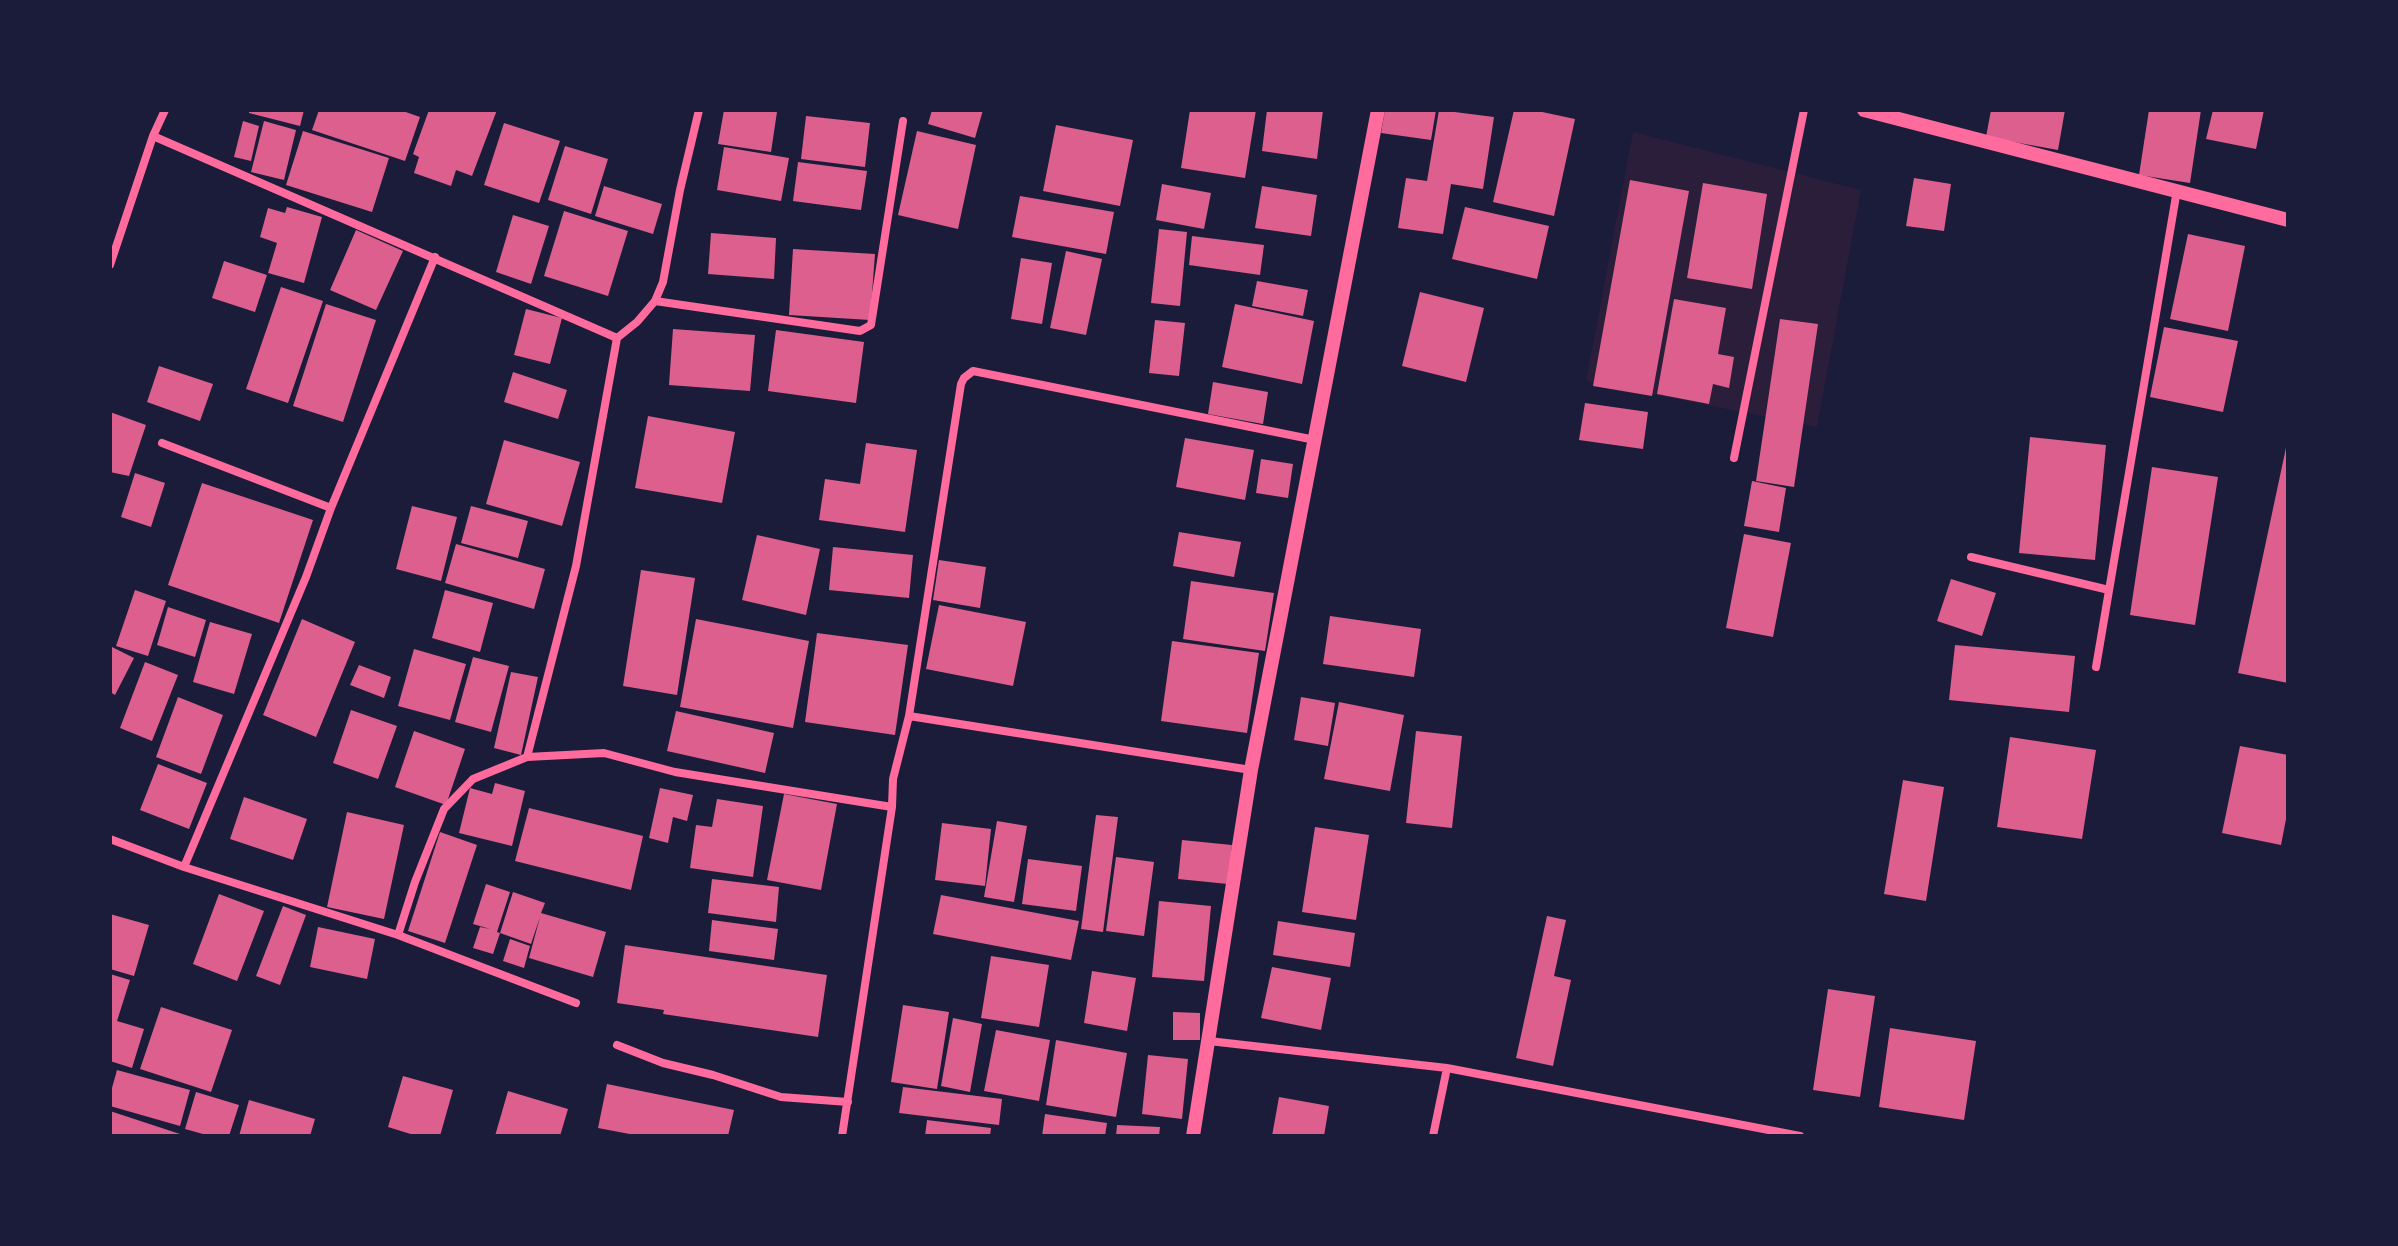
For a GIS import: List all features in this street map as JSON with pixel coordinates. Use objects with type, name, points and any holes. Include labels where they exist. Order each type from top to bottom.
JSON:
[{"type":"street","points":[[110,265],[153,136],[165,110]]},
{"type":"street","points":[[527,757],[576,566],[617,338],[637,322],[655,301],[663,282],[699,110]]},
{"type":"street","points":[[1193,1136],[1251,770],[1378,110]]},
{"type":"street","points":[[1734,458],[1804,110]]},
{"type":"street","points":[[1864,110],[2288,220]]},
{"type":"street","points":[[655,301],[860,331],[871,325],[903,121]]},
{"type":"street","points":[[153,136],[617,338]]},
{"type":"street","points":[[2096,667],[2177,190]]},
{"type":"street","points":[[184,867],[306,577],[331,508],[435,257]]},
{"type":"street","points":[[842,1136],[892,807],[893,779],[909,716],[961,384],[973,371],[1315,440]]},
{"type":"street","points":[[162,443],[331,508]]},
{"type":"street","points":[[1971,557],[2109,590]]},
{"type":"street","points":[[909,716],[1251,770]]},
{"type":"street","points":[[398,935],[444,809],[473,779],[527,757],[604,753],[675,772],[892,807]]},
{"type":"street","points":[[110,839],[184,867],[398,935],[576,1003]]},
{"type":"street","points":[[1209,1041],[1447,1068],[1800,1136]]},
{"type":"street","points":[[617,1045],[663,1063],[781,1097],[848,1102]]},
{"type":"street","points":[[1433,1136],[1447,1068]]},
{"type":"shaded area","points":[[1633,132],[1861,190],[1817,427],[1586,381]]},
{"type":"building","points":[[249,110],[304,110],[300,126],[249,113]]},
{"type":"building","points":[[319,110],[400,110],[420,117],[405,161],[312,130]]},
{"type":"building","points":[[429,110],[497,110],[472,176],[456,170],[451,186],[414,173],[419,157],[413,154]]},
{"type":"building","points":[[724,110],[777,112],[771,152],[718,144]]},
{"type":"building","points":[[932,110],[983,110],[975,138],[928,124]]},
{"type":"building","points":[[1190,110],[1256,110],[1245,178],[1181,168]]},
{"type":"building","points":[[1267,110],[1323,110],[1317,159],[1262,151]]},
{"type":"building","points":[[1385,110],[1436,110],[1431,140],[1381,133]]},
{"type":"building","points":[[1439,110],[1494,117],[1483,189],[1451,184],[1443,234],[1398,228],[1406,178],[1427,181]]},
{"type":"building","points":[[1514,110],[1533,110],[1575,119],[1554,216],[1493,202]]},
{"type":"building","points":[[1991,110],[2065,110],[2058,150],[1986,137]]},
{"type":"building","points":[[2149,110],[2201,110],[2190,183],[2139,175]]},
{"type":"building","points":[[2213,110],[2264,110],[2256,149],[2206,139]]},
{"type":"building","points":[[806,116],[870,123],[865,167],[801,159]]},
{"type":"building","points":[[243,121],[259,126],[251,161],[234,157]]},
{"type":"building","points":[[264,121],[296,130],[284,180],[251,172]]},
{"type":"building","points":[[504,123],[560,141],[539,203],[484,185]]},
{"type":"building","points":[[1056,125],[1133,140],[1120,206],[1043,191]]},
{"type":"building","points":[[303,131],[389,158],[372,212],[286,185]]},
{"type":"building","points":[[917,131],[976,145],[958,229],[898,215]]},
{"type":"building","points":[[565,146],[608,159],[591,214],[548,200]]},
{"type":"building","points":[[724,147],[789,158],[781,201],[717,190]]},
{"type":"building","points":[[798,162],[867,171],[861,210],[793,201]]},
{"type":"building","points":[[1914,178],[1951,184],[1944,231],[1906,226]]},
{"type":"building","points":[[1630,180],[1689,191],[1652,396],[1593,386]]},
{"type":"building","points":[[1703,183],[1767,194],[1752,289],[1687,278]]},
{"type":"building","points":[[1162,184],[1211,193],[1204,229],[1156,220]]},
{"type":"building","points":[[604,186],[662,204],[653,234],[595,216]]},
{"type":"building","points":[[1262,186],[1317,195],[1311,236],[1255,228]]},
{"type":"building","points":[[1020,196],[1114,212],[1106,254],[1012,237]]},
{"type":"building","points":[[287,207],[322,217],[304,283],[268,273],[277,243],[260,237],[268,208],[285,213]]},
{"type":"building","points":[[1465,207],[1549,226],[1537,279],[1452,259]]},
{"type":"building","points":[[564,211],[628,231],[608,296],[544,276]]},
{"type":"building","points":[[513,215],[549,226],[531,284],[496,272]]},
{"type":"building","points":[[1159,229],[1187,232],[1180,306],[1151,303]]},
{"type":"building","points":[[356,230],[403,251],[376,310],[330,290]]},
{"type":"building","points":[[711,233],[776,238],[774,279],[708,274]]},
{"type":"building","points":[[2188,234],[2245,246],[2228,331],[2170,319]]},
{"type":"building","points":[[1192,236],[1264,245],[1260,275],[1189,265]]},
{"type":"building","points":[[793,249],[875,254],[870,320],[789,315]]},
{"type":"building","points":[[1066,251],[1102,259],[1086,335],[1050,328]]},
{"type":"building","points":[[1021,258],[1052,263],[1042,324],[1011,319]]},
{"type":"building","points":[[224,261],[267,275],[255,312],[212,298]]},
{"type":"building","points":[[1257,281],[1308,290],[1303,316],[1252,306]]},
{"type":"building","points":[[281,287],[323,301],[288,403],[246,389]]},
{"type":"building","points":[[1420,292],[1484,308],[1466,382],[1402,366]]},
{"type":"building","points":[[1674,299],[1726,308],[1718,354],[1734,357],[1729,388],[1713,384],[1709,404],[1657,394]]},
{"type":"building","points":[[326,304],[376,320],[343,422],[293,406]]},
{"type":"building","points":[[1235,304],[1314,321],[1302,384],[1222,367]]},
{"type":"building","points":[[526,309],[562,318],[550,364],[514,355]]},
{"type":"building","points":[[1780,319],[1818,324],[1794,487],[1756,481]]},
{"type":"building","points":[[1155,320],[1185,323],[1179,376],[1149,373]]},
{"type":"building","points":[[2164,327],[2238,341],[2223,412],[2150,397]]},
{"type":"building","points":[[673,329],[755,335],[750,391],[669,385]]},
{"type":"building","points":[[776,330],[864,342],[856,403],[768,391]]},
{"type":"building","points":[[159,366],[213,384],[200,421],[147,402]]},
{"type":"building","points":[[513,372],[567,390],[558,419],[504,402]]},
{"type":"building","points":[[1213,382],[1268,392],[1263,424],[1208,414]]},
{"type":"building","points":[[1585,403],[1648,412],[1643,449],[1579,440]]},
{"type":"building","points":[[110,412],[146,425],[129,476],[110,472]]},
{"type":"building","points":[[648,416],[735,432],[722,503],[635,488]]},
{"type":"building","points":[[2030,437],[2106,445],[2095,560],[2019,553]]},
{"type":"building","points":[[1185,438],[1254,450],[1245,500],[1176,487]]},
{"type":"building","points":[[504,440],[580,462],[562,526],[486,504]]},
{"type":"building","points":[[866,443],[917,450],[905,532],[819,520],[825,479],[860,484]]},
{"type":"building","points":[[2288,443],[2288,683],[2238,673]]},
{"type":"building","points":[[1261,459],[1293,464],[1288,498],[1256,493]]},
{"type":"building","points":[[2152,467],[2218,477],[2195,625],[2130,615]]},
{"type":"building","points":[[135,473],[165,483],[151,527],[121,517]]},
{"type":"building","points":[[1752,481],[1786,488],[1779,532],[1744,526]]},
{"type":"building","points":[[202,483],[313,520],[279,623],[168,585]]},
{"type":"building","points":[[412,506],[457,517],[441,581],[396,569]]},
{"type":"building","points":[[471,506],[528,521],[518,558],[461,543]]},
{"type":"building","points":[[1179,532],[1241,542],[1234,577],[1173,566]]},
{"type":"building","points":[[1744,534],[1791,543],[1773,637],[1726,628]]},
{"type":"building","points":[[757,535],[820,549],[806,615],[742,600]]},
{"type":"building","points":[[456,544],[545,569],[534,609],[445,583]]},
{"type":"building","points":[[833,547],[913,555],[909,598],[829,590]]},
{"type":"building","points":[[939,560],[986,567],[980,608],[933,600]]},
{"type":"building","points":[[641,570],[695,578],[677,695],[623,686]]},
{"type":"building","points":[[1951,579],[1996,593],[1982,636],[1937,621]]},
{"type":"building","points":[[1191,581],[1274,593],[1265,651],[1183,639]]},
{"type":"building","points":[[135,590],[166,601],[148,656],[116,646]]},
{"type":"building","points":[[445,590],[493,603],[480,652],[432,638]]},
{"type":"building","points":[[939,605],[1026,622],[1013,686],[926,669]]},
{"type":"building","points":[[168,607],[206,620],[195,657],[157,645]]},
{"type":"building","points":[[1330,616],[1421,629],[1414,677],[1323,664]]},
{"type":"building","points":[[302,619],[355,642],[316,737],[263,715]]},
{"type":"building","points":[[696,619],[809,641],[793,728],[680,707]]},
{"type":"building","points":[[210,622],[252,634],[234,694],[193,682]]},
{"type":"building","points":[[817,633],[908,645],[895,735],[805,722]]},
{"type":"building","points":[[1172,641],[1259,653],[1247,733],[1161,721]]},
{"type":"building","points":[[1955,645],[2075,656],[2069,712],[1949,700]]},
{"type":"building","points":[[110,646],[134,658],[115,695],[110,692]]},
{"type":"building","points":[[414,649],[466,664],[450,720],[398,706]]},
{"type":"building","points":[[473,657],[509,666],[491,732],[455,722]]},
{"type":"building","points":[[145,662],[178,675],[152,741],[120,728]]},
{"type":"building","points":[[359,665],[391,677],[384,698],[350,685]]},
{"type":"building","points":[[511,672],[538,677],[521,755],[494,748]]},
{"type":"building","points":[[178,697],[223,715],[201,774],[156,757]]},
{"type":"building","points":[[1301,697],[1335,703],[1328,746],[1294,740]]},
{"type":"building","points":[[1339,702],[1404,715],[1390,791],[1324,779]]},
{"type":"building","points":[[351,710],[397,726],[378,779],[333,763]]},
{"type":"building","points":[[676,711],[774,733],[765,773],[667,751]]},
{"type":"building","points":[[414,731],[465,749],[446,805],[395,787]]},
{"type":"building","points":[[1416,731],[1462,736],[1452,828],[1406,823]]},
{"type":"building","points":[[2010,737],[2096,750],[2082,839],[1997,827]]},
{"type":"building","points":[[2240,746],[2288,755],[2288,809],[2281,845],[2222,833]]},
{"type":"building","points":[[158,764],[207,783],[189,829],[140,810]]},
{"type":"building","points":[[1903,780],[1944,787],[1926,901],[1884,894]]},
{"type":"building","points":[[495,783],[525,791],[512,846],[459,833],[470,788],[492,794]]},
{"type":"building","points":[[660,788],[693,795],[687,821],[673,817],[668,843],[649,838]]},
{"type":"building","points":[[784,794],[837,804],[821,890],[767,880]]},
{"type":"building","points":[[244,797],[307,819],[293,860],[230,839]]},
{"type":"building","points":[[717,799],[763,806],[753,877],[690,868],[696,825],[712,827]]},
{"type":"building","points":[[529,808],[643,836],[631,890],[515,861]]},
{"type":"building","points":[[347,812],[404,825],[384,919],[327,907]]},
{"type":"building","points":[[1096,815],[1118,817],[1103,932],[1081,929]]},
{"type":"building","points":[[997,821],[1027,826],[1014,902],[984,897]]},
{"type":"building","points":[[942,823],[991,829],[985,886],[935,880]]},
{"type":"building","points":[[1315,827],[1369,835],[1356,920],[1302,912]]},
{"type":"building","points":[[440,832],[477,845],[445,943],[408,931]]},
{"type":"building","points":[[1182,840],[1232,845],[1228,884],[1178,879]]},
{"type":"building","points":[[1116,857],[1154,862],[1144,936],[1106,931]]},
{"type":"building","points":[[1028,859],[1082,866],[1076,911],[1022,904]]},
{"type":"building","points":[[712,879],[779,887],[776,922],[708,913]]},
{"type":"building","points":[[486,884],[510,892],[493,954],[473,948],[480,927],[490,929],[473,924]]},
{"type":"building","points":[[513,892],[545,903],[541,913],[606,932],[593,977],[529,958],[540,917],[531,944],[500,933]]},
{"type":"building","points":[[219,894],[264,911],[237,981],[193,964]]},
{"type":"building","points":[[941,895],[1079,921],[1071,960],[933,934]]},
{"type":"building","points":[[1159,901],[1211,906],[1204,981],[1152,977]]},
{"type":"building","points":[[283,906],[306,915],[280,985],[256,976]]},
{"type":"building","points":[[110,914],[149,925],[134,976],[110,969]]},
{"type":"building","points":[[1547,916],[1566,920],[1554,976],[1571,980],[1553,1066],[1516,1058]]},
{"type":"building","points":[[712,920],[778,929],[774,960],[709,951]]},
{"type":"building","points":[[1278,921],[1355,933],[1350,967],[1273,955]]},
{"type":"building","points":[[318,927],[375,939],[367,979],[310,967]]},
{"type":"building","points":[[510,939],[530,946],[524,968],[503,961]]},
{"type":"building","points":[[625,945],[827,975],[818,1037],[663,1014],[664,1010],[617,1003]]},
{"type":"building","points":[[991,956],[1049,965],[1039,1027],[981,1018]]},
{"type":"building","points":[[1272,967],[1331,978],[1321,1030],[1261,1018]]},
{"type":"building","points":[[1092,971],[1136,978],[1127,1031],[1084,1023]]},
{"type":"building","points":[[110,974],[130,980],[117,1021],[144,1029],[132,1068],[110,1061]]},
{"type":"building","points":[[1828,989],[1875,996],[1860,1097],[1813,1090]]},
{"type":"building","points":[[903,1005],[949,1012],[937,1089],[891,1082]]},
{"type":"building","points":[[161,1007],[232,1030],[211,1092],[140,1069]]},
{"type":"building","points":[[1173,1012],[1200,1013],[1200,1040],[1173,1040]]},
{"type":"building","points":[[953,1018],[982,1024],[970,1092],[941,1086]]},
{"type":"building","points":[[1890,1028],[1976,1041],[1964,1120],[1879,1107]]},
{"type":"building","points":[[996,1030],[1050,1040],[1039,1101],[984,1091]]},
{"type":"building","points":[[1056,1040],[1127,1053],[1116,1117],[1046,1105]]},
{"type":"building","points":[[1148,1055],[1188,1059],[1182,1119],[1142,1114]]},
{"type":"building","points":[[117,1070],[190,1090],[180,1126],[110,1106]]},
{"type":"building","points":[[403,1076],[453,1090],[440,1136],[417,1136],[388,1127]]},
{"type":"building","points":[[607,1084],[734,1110],[728,1136],[640,1136],[598,1128]]},
{"type":"building","points":[[903,1087],[1002,1099],[999,1125],[899,1113]]},
{"type":"building","points":[[508,1091],[568,1109],[560,1136],[495,1136]]},
{"type":"building","points":[[196,1092],[239,1105],[229,1136],[210,1136],[185,1129]]},
{"type":"building","points":[[1279,1097],[1329,1106],[1324,1136],[1272,1136]]},
{"type":"building","points":[[249,1100],[315,1119],[310,1136],[239,1136]]},
{"type":"building","points":[[110,1111],[183,1135],[183,1136],[110,1136]]},
{"type":"building","points":[[1045,1114],[1107,1123],[1105,1136],[1042,1136]]},
{"type":"building","points":[[927,1120],[991,1128],[990,1136],[925,1136]]},
{"type":"building","points":[[1117,1125],[1160,1127],[1159,1136],[1116,1136]]}]
